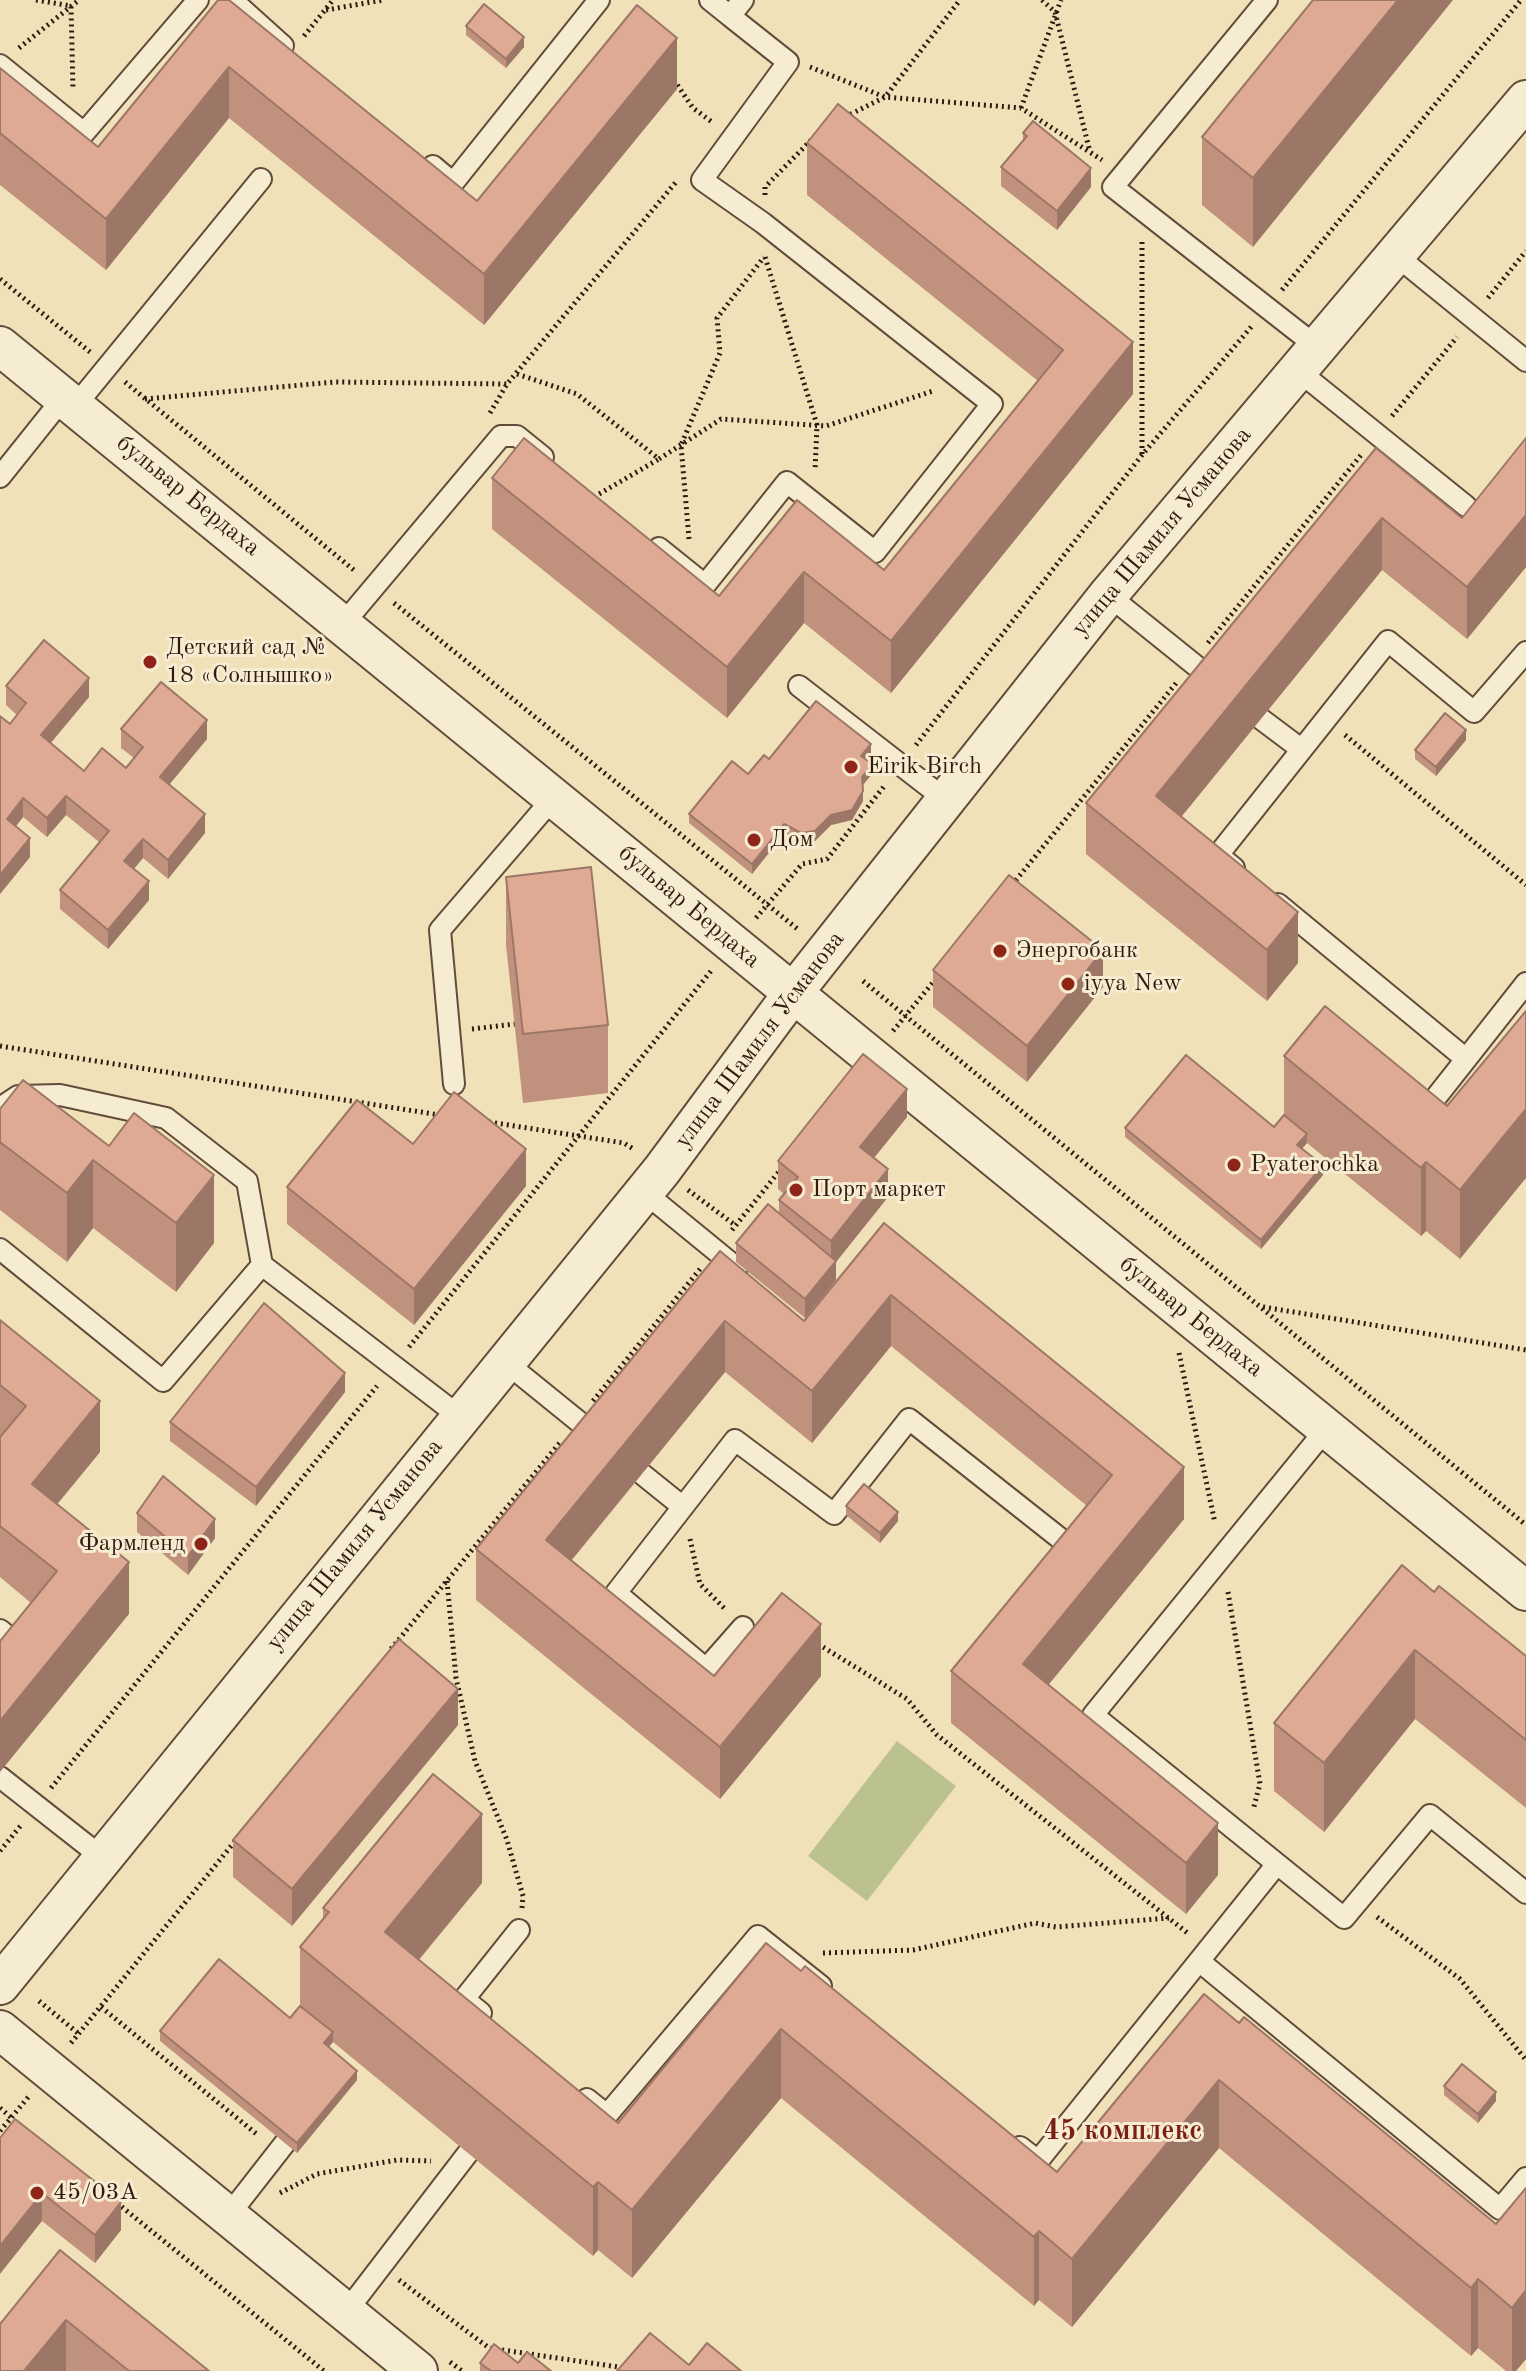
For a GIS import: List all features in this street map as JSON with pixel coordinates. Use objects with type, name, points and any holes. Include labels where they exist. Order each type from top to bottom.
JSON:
[{"type":"street","name":"улица Шамиля Усманова","points":[[0,1985],[459,1416],[653,1181],[793,993],[1108,595],[1393,253],[1526,100]]},
{"type":"street","name":"бульвар Бердаха","points":[[0,346],[1526,1591]]},
{"type":"street","points":[[0,2030],[418,2371]]},
{"type":"lane","points":[[6,60],[84,133],[198,0]]},
{"type":"lane","points":[[232,0],[296,56]]},
{"type":"lane","points":[[418,155],[453,183],[599,0]]},
{"type":"lane","points":[[643,535],[705,585],[787,482],[875,552],[992,404],[763,223],[702,180],[788,62],[710,0]]},
{"type":"lane","points":[[730,16],[743,0]]},
{"type":"lane","points":[[1267,0],[1113,187],[1267,309],[1306,358],[1378,434],[1466,506]]},
{"type":"lane","points":[[0,477],[107,365],[261,179]]},
{"type":"lane","points":[[1393,253],[1526,361]]},
{"type":"lane","points":[[343,624],[501,436],[517,436],[594,497]]},
{"type":"lane","points":[[1108,595],[1223,687]]},
{"type":"lane","points":[[1466,1059],[1218,855],[1388,641],[1474,712],[1526,652]]},
{"type":"lane","points":[[799,686],[946,800]]},
{"type":"lane","points":[[1261,719],[1301,749]]},
{"type":"lane","points":[[454,1084],[440,930],[555,796]]},
{"type":"lane","points":[[1403,1091],[1426,1110],[1526,983]]},
{"type":"lane","points":[[0,1108],[18,1096],[60,1095],[166,1118],[247,1181],[262,1265],[459,1416]]},
{"type":"lane","points":[[653,1181],[715,1250],[751,1279]]},
{"type":"lane","points":[[0,1249],[163,1381],[262,1265]]},
{"type":"lane","points":[[504,1361],[605,1443]]},
{"type":"lane","points":[[743,1627],[706,1669],[616,1593],[735,1440],[834,1514],[909,1419],[1062,1540]]},
{"type":"lane","points":[[1327,1428],[1093,1715],[1344,1918],[1430,1815],[1526,1893]]},
{"type":"lane","points":[[642,1474],[683,1507]]},
{"type":"lane","points":[[0,1630],[6,1635],[0,1642]]},
{"type":"lane","points":[[0,1777],[103,1858]]},
{"type":"lane","points":[[1001,2132],[1038,2161],[1277,1864]]},
{"type":"lane","points":[[497,2026],[464,1999],[519,1930]]},
{"type":"lane","points":[[574,2088],[607,2115],[758,1936],[831,1994]]},
{"type":"lane","points":[[1204,1955],[1500,2209],[1526,2178]]},
{"type":"lane","points":[[228,2216],[282,2147]]},
{"type":"lane","points":[[346,2312],[464,2157]]},
{"type":"path","points":[[36,0],[72,3]]},
{"type":"path","points":[[6,60],[79,0]]},
{"type":"path","points":[[296,56],[333,0]]},
{"type":"path","points":[[325,10],[383,0]]},
{"type":"path","points":[[843,118],[885,97],[960,0]]},
{"type":"path","points":[[1042,0],[1055,12],[1090,152]]},
{"type":"path","points":[[1021,108],[1061,0]]},
{"type":"path","points":[[0,1851],[733,943],[802,864],[827,859],[1142,455],[1267,309],[1521,0]]},
{"type":"path","points":[[72,3],[74,125]]},
{"type":"path","points":[[788,62],[822,69],[885,97],[1021,108],[1113,167],[1113,187]]},
{"type":"path","points":[[671,74],[693,108],[734,138]]},
{"type":"path","points":[[814,504],[817,425],[764,256],[763,223],[765,187],[815,132],[829,125]]},
{"type":"path","points":[[501,436],[489,411],[507,384],[679,178],[702,180]]},
{"type":"path","points":[[1142,211],[1142,455]]},
{"type":"path","points":[[1005,894],[1526,251]]},
{"type":"path","points":[[691,573],[681,445],[720,353],[717,318],[764,256]]},
{"type":"path","points":[[0,279],[810,939]]},
{"type":"path","points":[[517,374],[577,394],[659,459]]},
{"type":"path","points":[[594,497],[721,419],[826,426],[963,381]]},
{"type":"path","points":[[144,399],[335,382],[507,384]]},
{"type":"path","points":[[1325,719],[1526,885]]},
{"type":"path","points":[[873,1056],[935,979]]},
{"type":"path","points":[[863,981],[1526,1525]]},
{"type":"path","points":[[449,1031],[515,1024]]},
{"type":"path","points":[[0,1046],[446,1116]]},
{"type":"path","points":[[477,1120],[624,1143],[653,1181],[735,1225]]},
{"type":"path","points":[[388,1653],[784,1165]]},
{"type":"path","points":[[1260,1306],[1526,1350]]},
{"type":"path","points":[[683,1507],[700,1584],[743,1627]]},
{"type":"path","points":[[447,1580],[456,1678],[475,1761],[507,1840],[523,1896],[519,1930]]},
{"type":"path","points":[[807,1638],[907,1699],[937,1735],[1169,1918],[1204,1955]]},
{"type":"path","points":[[0,2131],[239,1836]]},
{"type":"path","points":[[1357,1902],[1460,1979],[1526,2060]]},
{"type":"path","points":[[782,1955],[913,1950],[1035,1923],[1056,1927],[1169,1918]]},
{"type":"path","points":[[39,2001],[79,2034]]},
{"type":"path","points":[[101,2007],[282,2147]]},
{"type":"path","points":[[0,2108],[23,2127]]},
{"type":"path","points":[[275,2196],[317,2174],[397,2160],[464,2157]]},
{"type":"path","points":[[109,2196],[324,2371]]},
{"type":"path","points":[[381,2266],[489,2348],[633,2369]]},
{"type":"path","points":[[586,2371],[593,2363]]},
{"type":"green space","points":[[897,1741],[956,1786],[867,1901],[808,1856]]},
{"type":"building","points":[[218,0],[229,0],[477,201],[637,5],[677,38],[484,274],[229,67],[106,219],[0,133],[0,68],[98,147]]},
{"type":"building","points":[[1313,0],[1398,0],[1253,178],[1202,137]]},
{"type":"building","points":[[484,4],[524,37],[506,59],[466,26]]},
{"type":"building","points":[[838,104],[1133,342],[891,641],[804,572],[727,667],[492,478],[524,438],[719,596],[797,500],[884,570],[1063,350],[807,143]]},
{"type":"building","points":[[1033,121],[1091,168],[1057,211],[1001,167],[1027,136],[1023,133]]},
{"type":"building","points":[[1526,438],[1526,515],[1467,587],[1382,518],[1156,796],[1298,912],[1267,950],[1086,803],[1376,448],[1462,518]]},
{"type":"building","points":[[44,640],[89,678],[41,735],[84,771],[102,748],[126,768],[143,747],[121,729],[161,682],[207,720],[160,777],[205,814],[168,860],[143,839],[124,861],[149,881],[108,930],[60,890],[109,831],[66,796],[47,818],[23,798],[7,819],[30,838],[0,875],[0,716],[10,724],[26,703],[6,686]]},
{"type":"building","points":[[816,701],[871,744],[861,756],[872,764],[862,777],[863,791],[852,810],[831,815],[815,831],[801,833],[784,824],[752,864],[689,814],[732,761],[748,774],[764,755],[769,759]]},
{"type":"building","points":[[1445,713],[1466,730],[1436,767],[1415,750]]},
{"type":"building","points":[[591,867],[608,1025],[523,1034],[506,877]]},
{"type":"building","points":[[1009,875],[1103,950],[1027,1046],[933,970]]},
{"type":"building","points":[[1325,1006],[1447,1106],[1526,1011],[1526,1109],[1460,1190],[1426,1162],[1421,1168],[1284,1056]]},
{"type":"building","points":[[863,1054],[907,1089],[860,1147],[888,1169],[831,1241],[779,1200],[798,1177],[778,1161]]},
{"type":"building","name":"Pyaterochka","points":[[1186,1055],[1274,1127],[1284,1115],[1307,1134],[1297,1145],[1323,1165],[1261,1240],[1125,1128]]},
{"type":"building","points":[[23,1080],[109,1146],[134,1113],[214,1175],[176,1223],[93,1160],[67,1193],[0,1142],[0,1109]]},
{"type":"building","points":[[454,1092],[526,1149],[414,1289],[287,1187],[357,1100],[413,1144]]},
{"type":"building","points":[[768,1204],[836,1261],[805,1299],[736,1243]]},
{"type":"building","points":[[884,1223],[1184,1467],[1023,1664],[1218,1823],[1186,1863],[951,1671],[1112,1475],[891,1295],[812,1391],[725,1321],[546,1540],[714,1676],[782,1593],[821,1624],[720,1747],[476,1549],[720,1251],[804,1321]]},
{"type":"building","points":[[264,1303],[345,1373],[256,1487],[170,1422]]},
{"type":"building","points":[[0,1320],[100,1401],[32,1484],[129,1562],[0,1721],[0,1641],[57,1571],[0,1526],[0,1437],[26,1406],[0,1385]]},
{"type":"building","points":[[163,1476],[215,1519],[188,1556],[137,1513]]},
{"type":"building","points":[[864,1484],[898,1512],[880,1533],[846,1506]]},
{"type":"building","points":[[1402,1565],[1434,1592],[1439,1586],[1526,1656],[1526,1740],[1415,1650],[1324,1763],[1274,1723]]},
{"type":"building","points":[[399,1639],[458,1689],[292,1889],[233,1840]]},
{"type":"building","points":[[433,1774],[482,1814],[385,1932],[618,2123],[766,1943],[801,1971],[805,1966],[1057,2172],[1204,1994],[1239,2023],[1244,2017],[1496,2224],[1526,2188],[1526,2290],[1512,2308],[1478,2279],[1471,2288],[1219,2080],[1072,2259],[1039,2231],[1034,2237],[781,2029],[632,2210],[598,2182],[593,2187],[300,1947],[329,1912],[323,1908]]},
{"type":"building","points":[[219,1959],[290,2018],[300,2006],[333,2032],[324,2043],[357,2071],[297,2143],[160,2031]]},
{"type":"building","points":[[1462,2064],[1496,2092],[1478,2114],[1444,2086]]},
{"type":"building","points":[[15,2119],[121,2202],[95,2235],[42,2193],[0,2246],[0,2138]]},
{"type":"building","points":[[60,2250],[209,2371],[129,2371],[66,2320],[24,2371],[0,2371],[0,2324]]},
{"type":"building","points":[[650,2333],[689,2365],[707,2343],[741,2371],[617,2371]]},
{"type":"building","points":[[494,2344],[518,2363],[527,2352],[551,2371],[491,2371],[480,2363]]},
{"type":"place","name":"Детский сад № 18 «Солнышко»","points":[[150,662]]},
{"type":"place","name":"Eirik Birch","points":[[851,767]]},
{"type":"place","name":"Дом","points":[[754,840]]},
{"type":"place","name":"Энергобанк","points":[[1000,951]]},
{"type":"place","name":"iyya New","points":[[1068,984]]},
{"type":"place","name":"Pyaterochka","points":[[1234,1165]]},
{"type":"place","name":"Порт маркет","points":[[796,1190]]},
{"type":"place","name":"Фармленд","points":[[201,1544]]},
{"type":"place","name":"45/03А","points":[[37,2193]]},
{"type":"district","name":"45 комплекс","points":[[1123,2132]]}]
